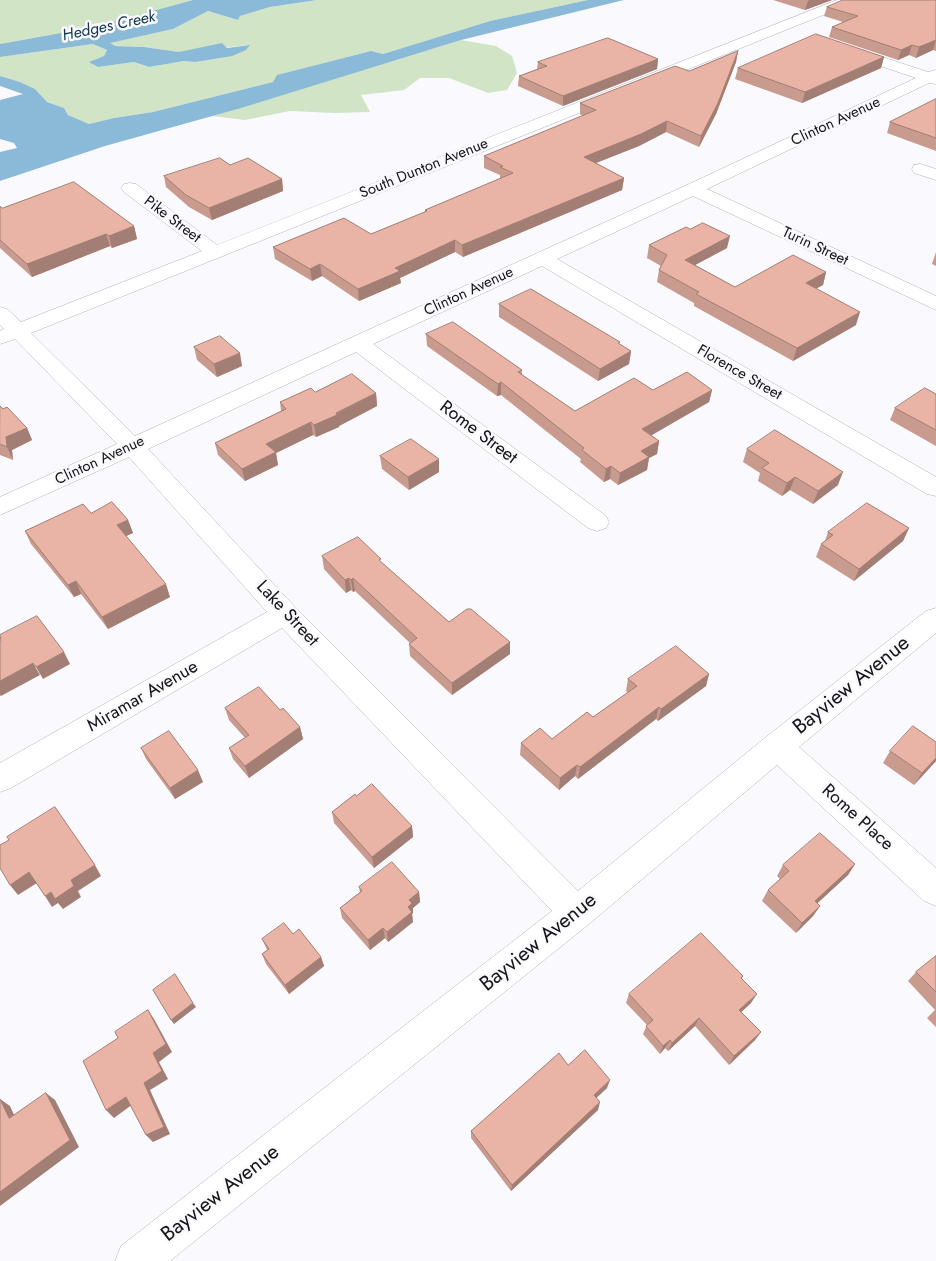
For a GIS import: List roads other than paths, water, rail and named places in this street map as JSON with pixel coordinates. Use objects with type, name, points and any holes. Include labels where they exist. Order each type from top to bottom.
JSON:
[{"type":"street","name":"South Dunton Avenue","points":[[6,327],[215,252],[848,0]]},
{"type":"street","points":[[780,27],[799,34]]},
{"type":"street","points":[[836,46],[934,77]]},
{"type":"street","name":"Clinton Avenue","points":[[0,507],[359,344],[934,77]]},
{"type":"street","points":[[920,168],[936,175]]},
{"type":"street","name":"Pike Street","points":[[130,188],[215,252]]},
{"type":"street","name":"Turin Street","points":[[693,190],[936,304]]},
{"type":"street","name":"Florence Street","points":[[542,258],[936,488]]},
{"type":"street","name":"Lake Street","points":[[6,327],[132,446],[285,614],[577,913]]},
{"type":"street","name":"Rome Street","points":[[359,344],[597,522]]},
{"type":"street","name":"Miramar Avenue","points":[[0,780],[285,614]]},
{"type":"street","name":"Bayview Avenue","points":[[136,1261],[577,913],[777,746],[936,618]]},
{"type":"street","name":"Rome Place","points":[[777,746],[936,890]]},
{"type":"water","name":"Hedges Creek","points":[[193,0],[317,0],[270,7],[240,16],[238,20],[208,11],[173,29],[110,43],[115,46],[144,47],[179,52],[222,43],[227,48],[250,45],[246,50],[232,56],[149,67],[134,62],[98,67],[89,62],[104,56],[107,50],[93,44],[0,57],[0,44],[94,27]]},
{"type":"water","points":[[588,0],[624,0],[461,40],[241,108],[105,146],[0,181],[0,152],[17,148],[14,143],[0,139],[0,100],[23,94],[0,86],[0,76],[35,89],[47,102],[64,108],[68,115],[89,124],[153,112],[273,82],[277,75],[371,51],[383,54],[490,21]]}]
